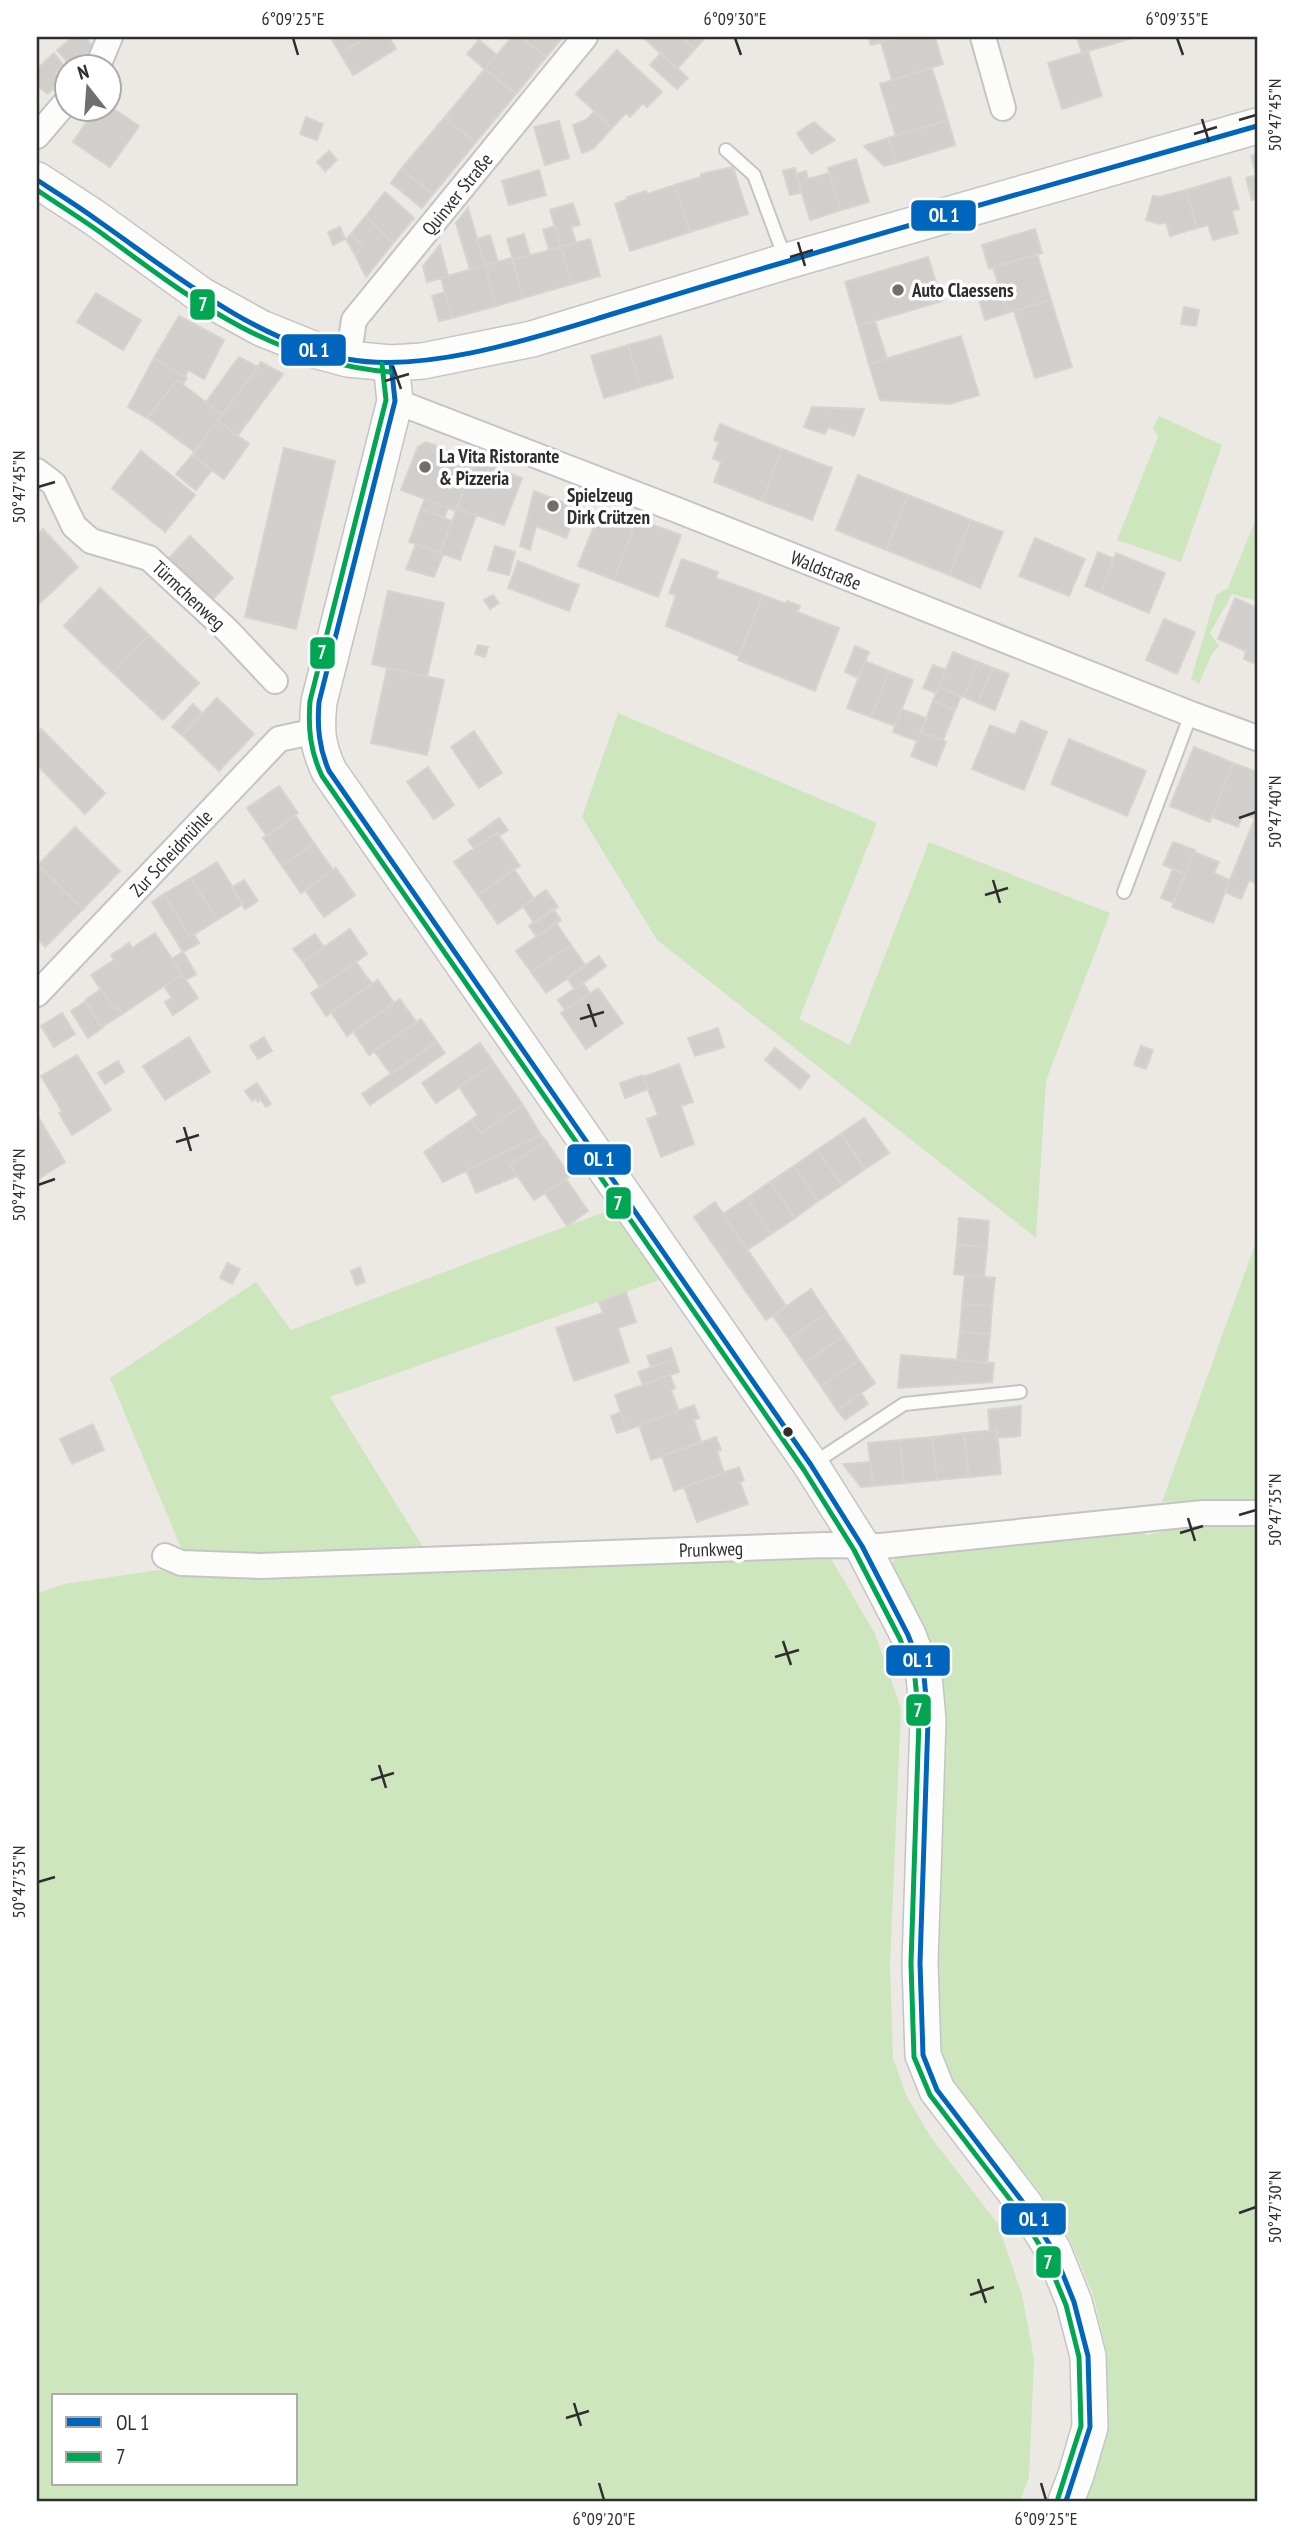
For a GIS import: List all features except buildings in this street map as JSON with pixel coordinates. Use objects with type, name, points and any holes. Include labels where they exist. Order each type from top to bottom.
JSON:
[{"type":"street","name":"Quinxer Straße","points":[[348,359],[354,320],[585,37]]},
{"type":"street","points":[[983,37],[1003,108]]},
{"type":"street","points":[[37,136],[52,118]]},
{"type":"street","points":[[37,180],[95,218],[201,295],[261,328],[318,351],[348,359],[391,363],[423,361],[532,340],[787,261],[1257,126]]},
{"type":"street","points":[[391,363],[395,401],[319,702],[316,731],[320,752],[329,771],[811,1465],[862,1546],[908,1634],[924,1676],[928,1720],[920,1963],[923,2055],[937,2090],[1025,2205],[1053,2250],[1074,2302],[1088,2356],[1090,2427],[1066,2501]]},
{"type":"street","name":"Waldstraße","points":[[395,401],[1257,738]]},
{"type":"street","name":"Türmchenweg","points":[[37,471],[54,484],[74,526],[91,541],[149,558],[227,630],[275,681]]},
{"type":"street","name":"Zur Scheidmühle","points":[[37,994],[279,738],[316,731]]},
{"type":"street","name":"Prunkweg","points":[[166,1556],[181,1563],[260,1566],[825,1545],[881,1546],[1203,1513],[1257,1513]]},
{"type":"lane","points":[[726,150],[754,175],[787,261]]},
{"type":"lane","points":[[1124,892],[1191,714]]},
{"type":"lane","points":[[811,1465],[904,1404],[1020,1392]]},
{"type":"green space","points":[[1159,416],[1222,445],[1181,562],[1117,540],[1158,437],[1153,428]]},
{"type":"green space","points":[[1257,516],[1257,601],[1232,594],[1210,633],[1219,646],[1212,654],[1199,684],[1191,679],[1216,595],[1228,588]]},
{"type":"green space","points":[[618,713],[877,823],[799,1019],[850,1045],[929,842],[1110,913],[1046,1081],[1036,1238],[657,940],[582,817]]},
{"type":"green space","points":[[617,1207],[662,1279],[330,1397],[426,1552],[184,1555],[110,1378],[256,1282],[291,1330]]},
{"type":"green space","points":[[1257,1239],[1257,1500],[1162,1502]]},
{"type":"green space","points":[[1203,1521],[1257,1521],[1257,2501],[1085,2501],[1109,2428],[1106,2350],[1093,2294],[1071,2242],[1040,2192],[954,2083],[941,2050],[939,1962],[945,1720],[940,1672],[917,1615],[890,1568],[895,1558],[907,1552],[1119,1527],[1148,1535]]},
{"type":"green space","points":[[829,1555],[875,1634],[901,1708],[890,1964],[893,2058],[906,2095],[930,2136],[998,2224],[1022,2295],[1034,2359],[1029,2477],[1020,2501],[37,2501],[37,1593],[64,1584],[159,1570],[260,1574]]},
{"type":"transit line","points":[[37,180],[215,302],[279,337],[312,350],[347,359],[410,362],[479,351],[547,334],[719,281],[1257,126]]},
{"type":"transit line","name":"7","points":[[37,190],[171,283],[237,325],[309,356],[348,366],[390,372]]},
{"type":"transit line","points":[[391,363],[395,401],[319,702],[323,754],[329,771],[811,1465],[862,1546],[908,1635],[924,1676],[928,1720],[920,1963],[923,2055],[937,2090],[1025,2205],[1053,2250],[1074,2302],[1088,2356],[1090,2427],[1066,2501]]},
{"type":"transit line","name":"7","points":[[382,364],[386,400],[310,701],[310,730],[315,758],[322,776],[804,1470],[854,1550],[900,1639],[915,1678],[919,1720],[911,1963],[914,2057],[930,2095],[1018,2210],[1045,2254],[1066,2305],[1079,2357],[1081,2426],[1058,2498]]},
{"type":"place","name":"Auto Claessens","points":[[898,290]]},
{"type":"place","name":"La Vita Ristorante & Pizzeria","points":[[425,467]]},
{"type":"place","name":"Spielzeug Dirk Crützen","points":[[553,506]]}]
